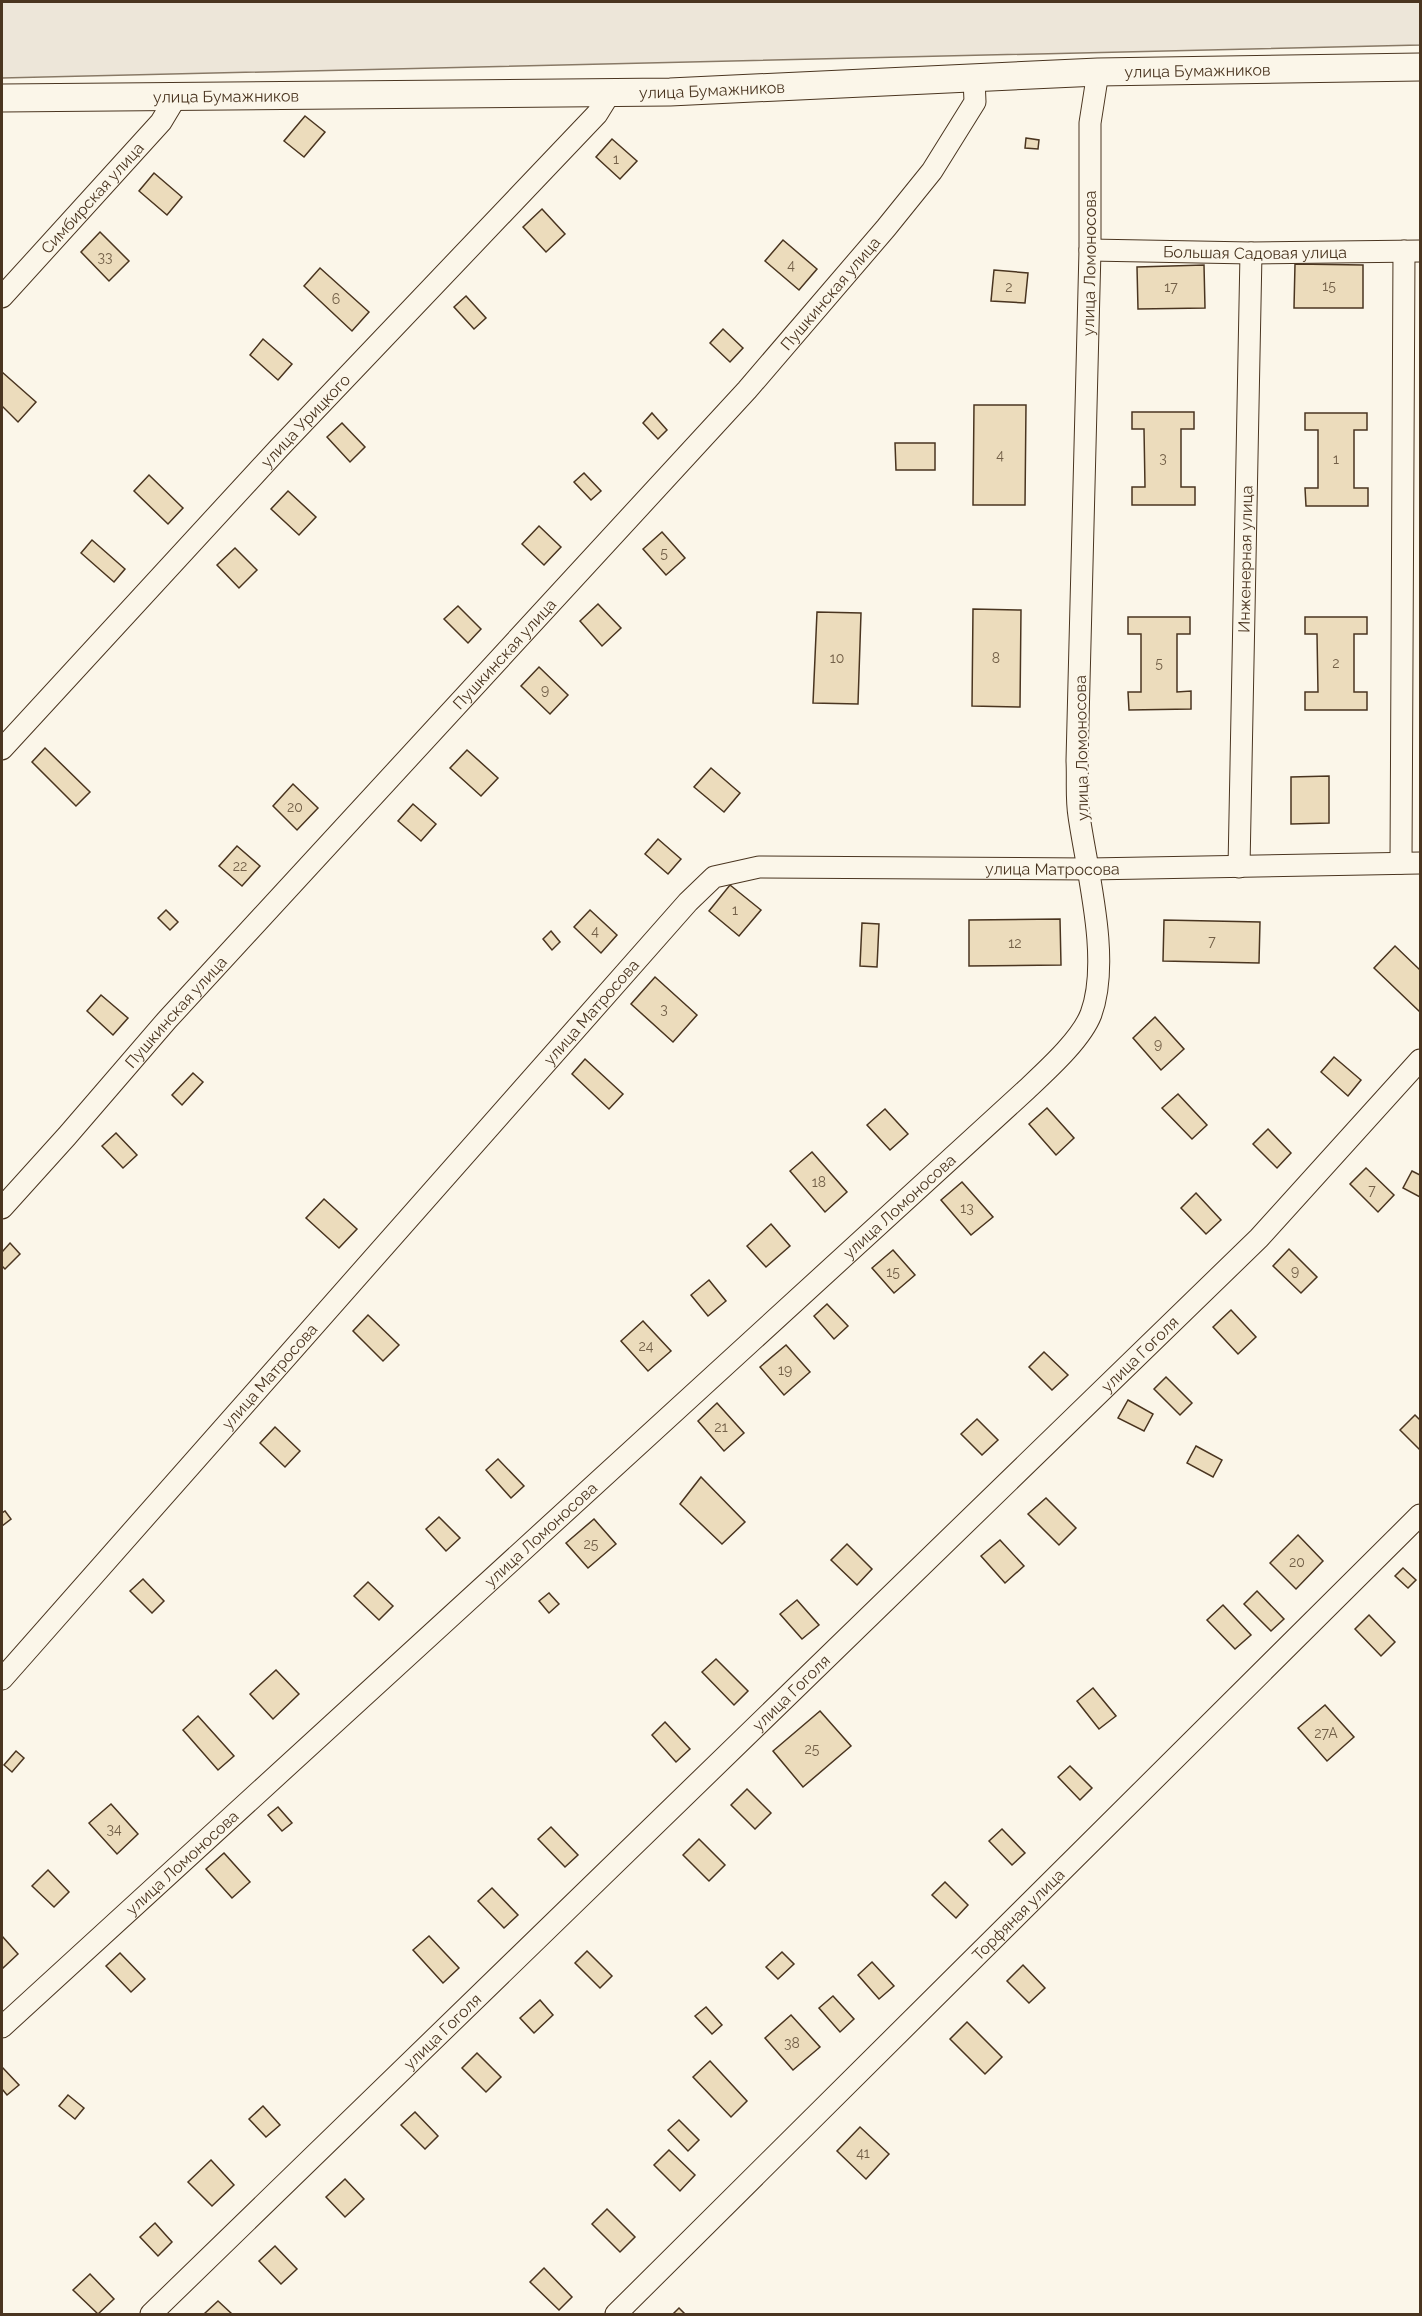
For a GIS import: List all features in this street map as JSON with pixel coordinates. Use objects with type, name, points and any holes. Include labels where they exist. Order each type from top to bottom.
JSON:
[{"type":"street","name":"улица Бумажников","points":[[2,98],[682,92],[1098,72],[1420,67]]},
{"type":"street","name":"улица Ломоносова","points":[[2,2027],[991,1122],[1066,1051],[1090,1015],[1100,969],[1089,869],[1079,814],[1077,761],[1090,250],[1090,123],[1098,72]]},
{"type":"street","name":"Пушкинская улица","points":[[2,1208],[175,1011],[786,345],[932,171],[975,102],[974,78]]},
{"type":"street","name":"улица Урицкого","points":[[2,749],[279,448],[597,114],[610,93]]},
{"type":"street","name":"Симбирская улица","points":[[2,297],[161,122],[176,97]]},
{"type":"street","name":"Большая Садовая улица","points":[[1090,250],[1251,253],[1412,251]]},
{"type":"street","points":[[1411,863],[1412,251]]},
{"type":"street","name":"Инженерная улица","points":[[1239,867],[1251,253]]},
{"type":"street","name":"улица Матросова","points":[[2,1679],[680,911],[714,877],[759,867],[1089,869],[1411,863]]},
{"type":"street","name":"улица Гоголя","points":[[151,2314],[1259,1239],[1420,1060]]},
{"type":"street","name":"Торфяная улица","points":[[616,2314],[1420,1515]]},
{"type":"shaded area","points":[[2,2],[1420,2],[1420,45],[2,78]]},
{"type":"building","points":[[305,116],[325,132],[304,157],[284,141]]},
{"type":"building","points":[[1026,138],[1039,140],[1038,149],[1025,148]]},
{"type":"building","points":[[612,139],[637,161],[620,179],[596,157]]},
{"type":"building","points":[[154,173],[182,197],[167,215],[139,191]]},
{"type":"building","points":[[542,209],[565,234],[546,252],[523,227]]},
{"type":"building","points":[[100,232],[129,261],[109,281],[81,252]]},
{"type":"building","points":[[783,240],[817,269],[799,290],[765,261]]},
{"type":"building","points":[[1295,264],[1363,265],[1363,308],[1294,308]]},
{"type":"building","points":[[1204,265],[1205,308],[1138,309],[1137,267]]},
{"type":"building","points":[[320,268],[369,312],[352,331],[304,286]]},
{"type":"building","points":[[994,270],[1028,273],[1025,303],[991,301]]},
{"type":"building","points":[[466,296],[486,318],[474,329],[454,307]]},
{"type":"building","points":[[723,329],[743,348],[730,362],[710,343]]},
{"type":"building","points":[[263,339],[292,364],[278,380],[250,355]]},
{"type":"building","points":[[2,372],[36,402],[18,422],[2,406]]},
{"type":"building","points":[[974,405],[1026,405],[1025,505],[973,505]]},
{"type":"building","points":[[1132,412],[1194,412],[1194,429],[1181,429],[1181,487],[1195,487],[1195,505],[1132,505],[1132,487],[1145,487],[1144,429],[1132,429]]},
{"type":"building","points":[[652,413],[667,430],[658,439],[643,423]]},
{"type":"building","points":[[1305,413],[1367,413],[1367,430],[1354,430],[1354,488],[1368,488],[1368,506],[1306,506],[1305,488],[1318,488],[1318,430],[1305,430]]},
{"type":"building","points":[[342,423],[365,447],[350,462],[327,437]]},
{"type":"building","points":[[895,443],[935,443],[935,470],[896,470]]},
{"type":"building","points":[[584,473],[601,491],[591,500],[574,482]]},
{"type":"building","points":[[149,475],[183,508],[168,524],[134,491]]},
{"type":"building","points":[[288,491],[316,517],[299,535],[271,509]]},
{"type":"building","points":[[539,526],[561,547],[544,565],[522,544]]},
{"type":"building","points":[[662,532],[685,558],[666,575],[643,549]]},
{"type":"building","points":[[92,540],[125,569],[114,582],[81,553]]},
{"type":"building","points":[[235,548],[257,570],[239,588],[217,565]]},
{"type":"building","points":[[598,604],[621,628],[602,646],[580,621]]},
{"type":"building","points":[[458,606],[481,629],[468,643],[444,619]]},
{"type":"building","points":[[973,609],[1021,610],[1020,707],[972,706]]},
{"type":"building","points":[[817,612],[861,613],[858,704],[813,703]]},
{"type":"building","points":[[1128,617],[1190,617],[1190,634],[1177,634],[1177,692],[1191,691],[1191,709],[1129,710],[1128,692],[1141,692],[1141,634],[1128,634]]},
{"type":"building","points":[[1305,617],[1367,617],[1367,634],[1354,634],[1354,692],[1367,692],[1367,710],[1305,710],[1305,692],[1318,692],[1317,634],[1305,634]]},
{"type":"building","points":[[539,667],[568,695],[550,714],[521,686]]},
{"type":"building","points":[[45,748],[90,792],[76,806],[32,762]]},
{"type":"building","points":[[467,750],[498,778],[481,796],[450,768]]},
{"type":"building","points":[[711,768],[740,793],[724,812],[694,787]]},
{"type":"building","points":[[1329,776],[1329,823],[1291,824],[1291,777]]},
{"type":"building","points":[[293,784],[318,808],[297,830],[273,806]]},
{"type":"building","points":[[413,804],[436,824],[421,841],[398,821]]},
{"type":"building","points":[[658,839],[681,859],[668,874],[645,854]]},
{"type":"building","points":[[237,846],[260,866],[242,886],[219,866]]},
{"type":"building","points":[[730,885],[761,910],[739,936],[709,911]]},
{"type":"building","points":[[166,910],[178,922],[170,930],[158,918]]},
{"type":"building","points":[[590,910],[617,935],[601,953],[574,927]]},
{"type":"building","points":[[1060,919],[1061,965],[969,966],[969,920]]},
{"type":"building","points":[[1164,920],[1260,922],[1259,963],[1163,961]]},
{"type":"building","points":[[862,923],[879,924],[877,967],[860,966]]},
{"type":"building","points":[[551,931],[560,942],[552,950],[543,939]]},
{"type":"building","points":[[1395,946],[1420,970],[1420,1012],[1374,968]]},
{"type":"building","points":[[655,977],[697,1015],[673,1042],[631,1004]]},
{"type":"building","points":[[101,995],[128,1018],[113,1035],[87,1011]]},
{"type":"building","points":[[1155,1017],[1184,1049],[1161,1070],[1133,1038]]},
{"type":"building","points":[[1334,1057],[1361,1080],[1348,1096],[1321,1072]]},
{"type":"building","points":[[585,1059],[623,1094],[609,1109],[572,1074]]},
{"type":"building","points":[[193,1073],[203,1082],[182,1105],[172,1095]]},
{"type":"building","points":[[1178,1094],[1207,1125],[1192,1139],[1162,1108]]},
{"type":"building","points":[[1047,1108],[1074,1138],[1056,1155],[1029,1124]]},
{"type":"building","points":[[885,1109],[908,1134],[890,1150],[867,1125]]},
{"type":"building","points":[[1268,1129],[1291,1153],[1277,1168],[1253,1144]]},
{"type":"building","points":[[116,1133],[137,1155],[123,1168],[102,1146]]},
{"type":"building","points":[[812,1152],[847,1192],[825,1212],[790,1171]]},
{"type":"building","points":[[1366,1168],[1394,1195],[1378,1212],[1350,1184]]},
{"type":"building","points":[[1412,1171],[1420,1175],[1420,1197],[1403,1188]]},
{"type":"building","points":[[962,1182],[993,1217],[971,1235],[941,1200]]},
{"type":"building","points":[[1196,1193],[1221,1220],[1206,1234],[1181,1208]]},
{"type":"building","points":[[324,1199],[357,1229],[339,1248],[306,1218]]},
{"type":"building","points":[[771,1224],[790,1246],[766,1267],[747,1246]]},
{"type":"building","points":[[10,1243],[20,1254],[5,1269],[2,1266],[2,1252]]},
{"type":"building","points":[[1289,1249],[1317,1277],[1301,1293],[1273,1266]]},
{"type":"building","points":[[893,1250],[915,1275],[894,1293],[872,1268]]},
{"type":"building","points":[[709,1280],[726,1301],[708,1316],[691,1295]]},
{"type":"building","points":[[827,1304],[848,1326],[834,1339],[814,1316]]},
{"type":"building","points":[[1231,1310],[1256,1337],[1238,1354],[1213,1327]]},
{"type":"building","points":[[368,1315],[399,1345],[383,1361],[353,1331]]},
{"type":"building","points":[[643,1321],[671,1351],[648,1371],[621,1341]]},
{"type":"building","points":[[786,1345],[810,1372],[784,1395],[760,1367]]},
{"type":"building","points":[[1044,1352],[1068,1375],[1052,1390],[1029,1367]]},
{"type":"building","points":[[1166,1377],[1192,1403],[1180,1415],[1154,1389]]},
{"type":"building","points":[[1128,1400],[1153,1414],[1144,1431],[1118,1418]]},
{"type":"building","points":[[717,1403],[744,1433],[724,1451],[698,1421]]},
{"type":"building","points":[[1415,1415],[1420,1420],[1420,1450],[1400,1430]]},
{"type":"building","points":[[977,1419],[998,1440],[982,1455],[961,1434]]},
{"type":"building","points":[[275,1427],[300,1451],[285,1467],[260,1443]]},
{"type":"building","points":[[1196,1446],[1222,1460],[1213,1477],[1187,1463]]},
{"type":"building","points":[[498,1459],[524,1486],[511,1498],[486,1470]]},
{"type":"building","points":[[701,1477],[745,1522],[722,1544],[680,1504]]},
{"type":"building","points":[[1046,1498],[1076,1528],[1059,1545],[1028,1514]]},
{"type":"building","points":[[5,1511],[11,1519],[2,1526],[2,1513]]},
{"type":"building","points":[[439,1517],[460,1538],[446,1551],[426,1529]]},
{"type":"building","points":[[594,1519],[616,1544],[588,1568],[566,1543]]},
{"type":"building","points":[[1298,1535],[1323,1561],[1296,1589],[1270,1563]]},
{"type":"building","points":[[1000,1540],[1024,1566],[1005,1583],[981,1556]]},
{"type":"building","points":[[847,1544],[872,1569],[857,1585],[831,1560]]},
{"type":"building","points":[[1403,1568],[1416,1580],[1408,1588],[1395,1576]]},
{"type":"building","points":[[143,1579],[164,1601],[152,1613],[130,1591]]},
{"type":"building","points":[[368,1582],[393,1606],[379,1620],[354,1596]]},
{"type":"building","points":[[1257,1591],[1284,1619],[1271,1631],[1244,1604]]},
{"type":"building","points":[[549,1593],[559,1604],[549,1613],[539,1601]]},
{"type":"building","points":[[797,1600],[819,1625],[802,1639],[780,1614]]},
{"type":"building","points":[[1223,1605],[1251,1635],[1235,1649],[1207,1620]]},
{"type":"building","points":[[1369,1615],[1395,1642],[1381,1656],[1355,1629]]},
{"type":"building","points":[[716,1659],[748,1691],[734,1705],[702,1672]]},
{"type":"building","points":[[276,1670],[299,1694],[273,1719],[250,1694]]},
{"type":"building","points":[[1093,1688],[1116,1716],[1099,1729],[1077,1701]]},
{"type":"building","points":[[1325,1705],[1354,1737],[1327,1761],[1298,1728]]},
{"type":"building","points":[[820,1711],[851,1746],[803,1787],[773,1751]]},
{"type":"building","points":[[198,1716],[234,1756],[218,1770],[183,1730]]},
{"type":"building","points":[[665,1722],[690,1749],[676,1762],[652,1735]]},
{"type":"building","points":[[16,1751],[24,1758],[12,1772],[4,1765]]},
{"type":"building","points":[[1070,1766],[1092,1788],[1080,1800],[1058,1777]]},
{"type":"building","points":[[747,1789],[771,1813],[755,1829],[731,1805]]},
{"type":"building","points":[[111,1804],[138,1834],[117,1854],[89,1823]]},
{"type":"building","points":[[278,1807],[292,1823],[282,1831],[268,1815]]},
{"type":"building","points":[[551,1827],[578,1855],[565,1867],[538,1839]]},
{"type":"building","points":[[1002,1829],[1025,1853],[1012,1865],[989,1841]]},
{"type":"building","points":[[699,1839],[725,1865],[709,1881],[683,1855]]},
{"type":"building","points":[[224,1853],[250,1882],[232,1898],[206,1869]]},
{"type":"building","points":[[48,1870],[69,1892],[54,1907],[32,1886]]},
{"type":"building","points":[[945,1882],[968,1905],[956,1918],[932,1895]]},
{"type":"building","points":[[492,1888],[518,1915],[504,1928],[478,1901]]},
{"type":"building","points":[[2,1936],[18,1954],[3,1968],[2,1966]]},
{"type":"building","points":[[429,1936],[459,1968],[443,1983],[413,1950]]},
{"type":"building","points":[[587,1951],[612,1976],[600,1988],[575,1963]]},
{"type":"building","points":[[782,1952],[794,1964],[778,1979],[766,1967]]},
{"type":"building","points":[[120,1953],[145,1979],[131,1992],[106,1966]]},
{"type":"building","points":[[872,1962],[894,1986],[879,1999],[858,1975]]},
{"type":"building","points":[[1023,1965],[1045,1988],[1029,2003],[1007,1981]]},
{"type":"building","points":[[833,1996],[854,2019],[840,2032],[819,2008]]},
{"type":"building","points":[[540,2000],[553,2015],[534,2033],[520,2018]]},
{"type":"building","points":[[706,2007],[722,2025],[712,2034],[695,2016]]},
{"type":"building","points":[[791,2015],[820,2047],[793,2070],[765,2038]]},
{"type":"building","points":[[967,2022],[1002,2057],[985,2074],[950,2039]]},
{"type":"building","points":[[477,2053],[501,2077],[486,2092],[462,2068]]},
{"type":"building","points":[[710,2061],[747,2101],[731,2117],[693,2077]]},
{"type":"building","points":[[2,2067],[19,2085],[7,2095],[2,2089]]},
{"type":"building","points":[[68,2095],[84,2108],[75,2119],[59,2106]]},
{"type":"building","points":[[263,2106],[280,2125],[266,2137],[249,2119]]},
{"type":"building","points":[[415,2112],[438,2136],[425,2149],[401,2125]]},
{"type":"building","points":[[679,2120],[699,2140],[688,2151],[668,2130]]},
{"type":"building","points":[[860,2127],[889,2154],[866,2179],[837,2151]]},
{"type":"building","points":[[669,2150],[695,2175],[680,2191],[654,2165]]},
{"type":"building","points":[[211,2160],[234,2185],[212,2206],[188,2182]]},
{"type":"building","points":[[345,2179],[364,2199],[345,2217],[326,2197]]},
{"type":"building","points":[[607,2209],[635,2237],[620,2252],[592,2224]]},
{"type":"building","points":[[155,2223],[172,2242],[158,2256],[140,2237]]},
{"type":"building","points":[[275,2246],[297,2269],[281,2284],[259,2261]]},
{"type":"building","points":[[544,2268],[572,2297],[559,2310],[530,2282]]},
{"type":"building","points":[[90,2274],[114,2299],[98,2314],[73,2290]]},
{"type":"building","points":[[218,2301],[232,2314],[204,2314]]},
{"type":"building","points":[[679,2308],[685,2314],[673,2314]]}]
